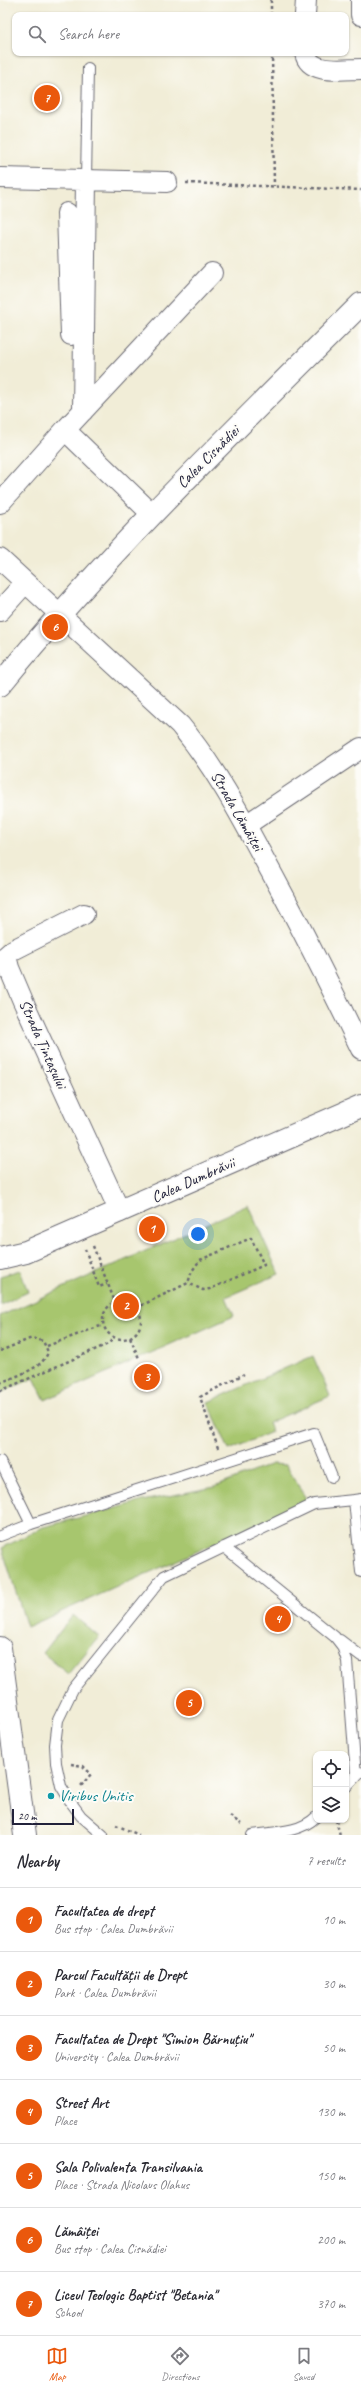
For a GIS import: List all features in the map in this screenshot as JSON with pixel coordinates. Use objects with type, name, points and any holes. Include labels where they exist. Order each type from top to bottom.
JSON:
[{"type":"main road","name":"Calea Cisnădiei","points":[[0,685],[59,613],[151,513],[361,304]]},
{"type":"main road","name":"Calea Dumbrăvii","points":[[0,1258],[26,1252],[361,1106]]},
{"type":"main road","points":[[0,1648],[25,1835]]},
{"type":"street","points":[[305,12],[306,0]]},
{"type":"street","points":[[361,0],[361,15]]},
{"type":"street","points":[[306,56],[309,64],[315,68],[361,69]]},
{"type":"street","points":[[0,178],[168,182]]},
{"type":"street","points":[[74,420],[86,180]]},
{"type":"street","points":[[68,213],[74,420],[151,513]]},
{"type":"street","points":[[0,503],[9,483],[74,420],[212,273]]},
{"type":"street","points":[[0,559],[59,613]]},
{"type":"street","points":[[0,611],[25,583]]},
{"type":"street","name":"Strada Lămâiței","points":[[59,613],[180,725],[196,744],[246,825],[309,940],[361,1049]]},
{"type":"street","points":[[246,825],[361,748]]},
{"type":"street","name":"Strada Țintașului","points":[[84,914],[13,950],[6,956],[9,968],[23,1001],[120,1212]]},
{"type":"lane","points":[[86,180],[88,68]]},
{"type":"lane","points":[[0,1536],[31,1524],[314,1432],[332,1477]]},
{"type":"lane","points":[[0,1461],[31,1524]]},
{"type":"lane","points":[[103,1835],[81,1816],[61,1786],[56,1763],[55,1745],[58,1720],[72,1689],[164,1576],[314,1504],[358,1499],[361,1572]]},
{"type":"lane","points":[[224,1547],[335,1637],[361,1656]]},
{"type":"lane","points":[[335,1637],[342,1646],[347,1661],[358,1773],[349,1784]]},
{"type":"lane","points":[[252,1835],[298,1828],[305,1826],[313,1819]]},
{"type":"path","points":[[271,0],[271,12]]},
{"type":"path","points":[[272,56],[274,186]]},
{"type":"path","points":[[168,182],[361,190]]},
{"type":"path","points":[[82,1228],[115,1302]]},
{"type":"path","points":[[82,1228],[100,1287],[108,1284]]},
{"type":"path","points":[[136,1308],[188,1284],[203,1290],[210,1289],[264,1265],[251,1238],[200,1260],[192,1271],[188,1284]]},
{"type":"path","points":[[0,1391],[108,1344],[114,1338],[130,1338],[140,1328],[141,1321],[136,1308],[122,1301],[115,1302],[105,1311],[103,1325],[114,1338]]},
{"type":"path","points":[[47,1346],[103,1325]]},
{"type":"path","points":[[0,1351],[32,1338],[38,1338],[47,1346]]},
{"type":"path","points":[[130,1338],[139,1358]]},
{"type":"path","points":[[0,1382],[46,1359],[47,1346]]},
{"type":"path","points":[[222,1462],[200,1397],[244,1374]]},
{"type":"path","points":[[83,1766],[91,1774],[81,1786],[84,1791]]},
{"type":"path","points":[[111,1821],[139,1835]]},
{"type":"path","points":[[337,1823],[340,1835]]},
{"type":"green space","points":[[248,1205],[279,1274],[226,1297],[234,1316],[45,1400],[34,1378],[0,1393],[0,1316]]},
{"type":"green space","points":[[20,1270],[28,1292],[0,1305],[0,1276]]},
{"type":"green space","points":[[313,1356],[330,1396],[268,1423],[272,1432],[229,1450],[208,1402]]},
{"type":"green space","points":[[272,1464],[286,1465],[308,1502],[27,1627],[2,1548],[43,1527],[147,1500],[215,1487]]},
{"type":"green space","points":[[73,1615],[99,1637],[68,1674],[43,1653]]},
{"type":"place","name":"Liceul Teologic Baptist \"Betania\"","points":[[47,98]]},
{"type":"place","name":"Lămâiței","points":[[55,627]]},
{"type":"place","name":"Facultatea de drept","points":[[152,1229]]},
{"type":"place","name":"Parcul Facultății de Drept","points":[[126,1306]]},
{"type":"place","name":"Facultatea de Drept \"Simion Bărnuțiu\"","points":[[147,1377]]},
{"type":"place","name":"Street Art","points":[[278,1619]]},
{"type":"place","name":"Sala Polivalenta Transilvania","points":[[189,1703]]},
{"type":"place","name":"Viribus Unitis","points":[[51,1796]]}]
